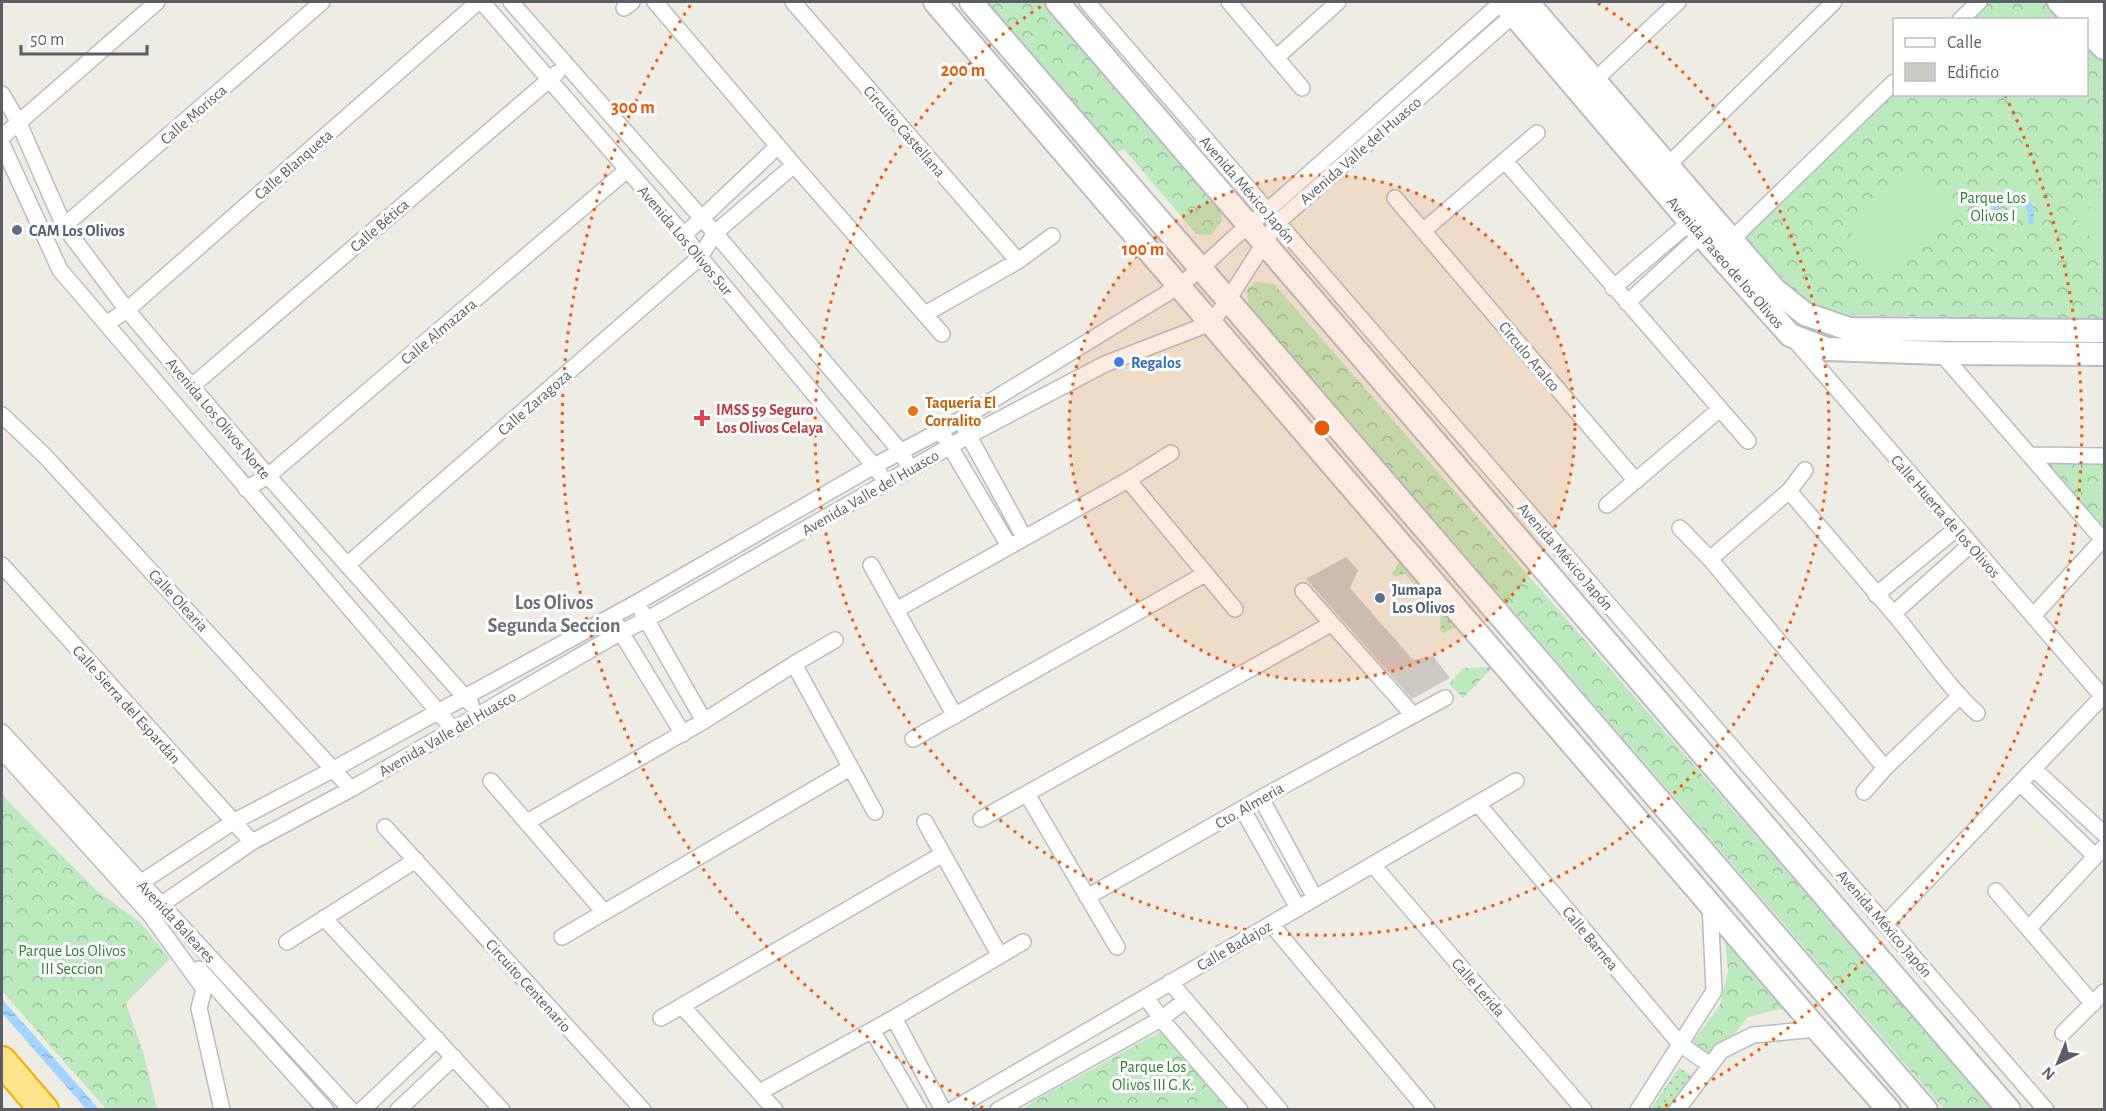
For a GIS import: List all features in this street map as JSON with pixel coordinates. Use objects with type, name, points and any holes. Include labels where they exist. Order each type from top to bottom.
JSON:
[{"type":"highway","points":[[2,1061],[44,1110]]},
{"type":"street","points":[[2,137],[157,2]]},
{"type":"street","name":"Calle Morisca","points":[[64,226],[322,2]]},
{"type":"street","name":"Avenida Los Olivos Sur","points":[[480,2],[550,78],[684,235],[874,466],[885,483]]},
{"type":"street","name":"Calle Blanqueta","points":[[105,324],[127,310],[480,2]]},
{"type":"street","name":"Avenida Los Olivos Sur","points":[[511,2],[701,217],[902,453],[911,469]]},
{"type":"street","points":[[655,2],[942,334]]},
{"type":"street","name":"Circuito Castellana","points":[[793,2],[1018,261]]},
{"type":"street","points":[[935,2],[1889,1110]]},
{"type":"street","points":[[971,2],[1926,1110]]},
{"type":"street","name":"Avenida México Japón","points":[[1057,2],[1258,217],[1277,223],[2046,1110]]},
{"type":"street","name":"Avenida México Japón","points":[[1087,2],[1258,217],[1265,242],[2009,1110]]},
{"type":"street","points":[[1229,2],[1302,87]]},
{"type":"street","points":[[1277,57],[1338,2]]},
{"type":"street","points":[[1595,80],[1677,2]]},
{"type":"street","points":[[1668,165],[1834,2]]},
{"type":"street","points":[[1962,18],[1979,2]]},
{"type":"street","points":[[2059,2],[2075,18]]},
{"type":"street","points":[[2086,2],[2104,21]]},
{"type":"street","name":"Avenida Valle del Huasco","points":[[134,887],[233,822],[611,617],[874,466],[902,453],[1179,286],[1202,269],[1258,217],[1517,4]]},
{"type":"street","name":"Avenida Valle del Huasco","points":[[149,913],[252,842],[351,789],[621,632],[646,620],[968,436],[1105,364],[1211,323],[1277,223],[1517,4]]},
{"type":"street","name":"Avenida Paseo de los Olivos","points":[[1517,4],[1595,80],[1668,165],[1790,335],[1827,349],[1941,353],[2104,354]]},
{"type":"street","name":"Avenida Paseo de los Olivos","points":[[1517,4],[1696,229],[1724,246],[1805,314],[1849,329],[2104,332]]},
{"type":"street","points":[[2088,32],[2104,48]]},
{"type":"street","name":"Calle Bética","points":[[192,386],[566,65]]},
{"type":"street","points":[[1724,246],[1893,83]]},
{"type":"street","name":"Avenida Los Olivos Norte","points":[[2,94],[18,121],[64,226],[127,310],[268,476],[479,714]]},
{"type":"street","points":[[1423,231],[1537,133]]},
{"type":"street","name":"Avenida Los Olivos Norte","points":[[2,144],[60,270],[453,729]]},
{"type":"street","points":[[684,235],[778,146]]},
{"type":"street","points":[[1505,161],[1748,441]]},
{"type":"street","points":[[715,234],[794,165]]},
{"type":"street","name":"Calle Almazara","points":[[246,489],[268,476],[627,170]]},
{"type":"street","name":"Circulo Aralco","points":[[1395,198],[1636,481]]},
{"type":"street","points":[[1613,288],[1696,229]]},
{"type":"street","points":[[1627,303],[1696,229]]},
{"type":"street","name":"Calle Zaragoza","points":[[347,565],[700,257],[715,234]]},
{"type":"street","points":[[925,315],[1018,261],[1052,236]]},
{"type":"street","name":"Calle Huerta de los Olivos","points":[[1790,335],[1956,529],[2104,696]]},
{"type":"street","points":[[1941,353],[2104,539],[2033,616]]},
{"type":"street","points":[[1607,505],[1720,409]]},
{"type":"street","name":"Calle Olearia","points":[[2,415],[45,456],[351,789]]},
{"type":"street","points":[[960,420],[1024,537]]},
{"type":"street","points":[[942,430],[1008,546]]},
{"type":"street","points":[[896,610],[1128,480],[1171,453]]},
{"type":"street","points":[[2030,455],[2104,456]]},
{"type":"street","points":[[1710,560],[1789,491],[1805,470]]},
{"type":"street","points":[[1128,480],[1235,609]]},
{"type":"street","points":[[1789,491],[1876,595],[1894,613],[1959,697],[1977,713]]},
{"type":"street","points":[[1378,518],[1400,500]]},
{"type":"street","points":[[1680,528],[1710,560],[1885,768]]},
{"type":"street","points":[[1876,595],[1956,529]]},
{"type":"street","points":[[1894,613],[1970,545]]},
{"type":"street","name":"Calle Sierra del Espardán","points":[[2,565],[252,842]]},
{"type":"street","points":[[871,565],[955,716]]},
{"type":"street","points":[[913,739],[1205,574]]},
{"type":"street","points":[[1302,591],[1413,715]]},
{"type":"street","points":[[636,603],[704,722]]},
{"type":"street","points":[[611,617],[683,734]]},
{"type":"street","points":[[981,819],[1331,624]]},
{"type":"street","points":[[527,822],[704,722],[835,640]]},
{"type":"street","points":[[794,664],[875,812]]},
{"type":"street","points":[[1886,923],[2104,696]]},
{"type":"street","points":[[1864,792],[1885,768],[1959,697]]},
{"type":"street","name":"Cto. Almeria","points":[[1087,897],[1261,798],[1445,698]]},
{"type":"street","points":[[1552,720],[1573,703]]},
{"type":"street","name":"Avenida Baleares","points":[[2,732],[134,887],[149,913],[326,1110]]},
{"type":"street","name":"Avenida Baleares","points":[[2,751],[134,887],[162,903],[351,1110]]},
{"type":"street","points":[[562,937],[850,768]]},
{"type":"street","points":[[2034,769],[2104,834]]},
{"type":"street","points":[[491,781],[603,912]]},
{"type":"street","name":"Calle Badajoz","points":[[952,1110],[1516,781]]},
{"type":"street","points":[[2020,783],[2100,851],[2029,928]]},
{"type":"street","points":[[1028,794],[1117,947]]},
{"type":"street","points":[[1261,798],[1315,898]]},
{"type":"street","name":"Calle Barnea","points":[[1478,804],[1680,1044],[1710,1065]]},
{"type":"street","points":[[1243,810],[1298,908]]},
{"type":"street","points":[[925,822],[1000,956]]},
{"type":"street","name":"Circuito Centenario","points":[[385,827],[643,1110]]},
{"type":"street","points":[[661,1018],[943,854]]},
{"type":"street","points":[[287,942],[416,860]]},
{"type":"street","name":"Calle Lerida","points":[[1373,865],[1584,1110]]},
{"type":"street","points":[[1996,891],[2093,1004]]},
{"type":"street","points":[[1638,1110],[1714,991],[1710,904]]},
{"type":"street","points":[[149,913],[204,989],[200,1008],[203,1031],[222,1110]]},
{"type":"street","points":[[324,918],[502,1110]]},
{"type":"street","points":[[1272,924],[1427,1110]]},
{"type":"street","points":[[760,1092],[894,1018],[1023,942]]},
{"type":"street","points":[[1170,982],[1280,1110]]},
{"type":"street","points":[[2063,1033],[2104,992]]},
{"type":"street","points":[[1146,997],[1161,1018],[1240,1110]]},
{"type":"street","points":[[992,1086],[1002,1109],[1161,1018],[1186,1000]]},
{"type":"street","points":[[683,1007],[776,1110]]},
{"type":"street","points":[[894,1018],[943,1110]]},
{"type":"street","points":[[1677,1110],[1721,1051],[1753,1035],[1817,1029]]},
{"type":"street","points":[[872,1030],[919,1110]]},
{"type":"street","points":[[362,1110],[437,1039]]},
{"type":"street","points":[[399,1110],[454,1057]]},
{"type":"green space","points":[[985,2],[1044,2],[1220,204],[1222,221],[1211,235],[1196,234],[1124,149],[1115,153]]},
{"type":"green space","points":[[1986,2],[2045,2],[2061,18],[1969,18]]},
{"type":"green space","name":"Parque Los Olivos I","points":[[2088,46],[2104,63],[2104,319],[1835,315],[1802,299],[1742,235],[1893,90],[1893,96],[2088,96]]},
{"type":"green space","points":[[1914,167],[1955,205],[1884,281],[1844,243]]},
{"type":"green space","points":[[2104,196],[2104,254],[2076,219]]},
{"type":"green space","points":[[1256,282],[1274,284],[1994,1109],[1944,1109],[1248,304],[1247,289]]},
{"type":"green space","points":[[2041,460],[2104,461],[2103,530]]},
{"type":"green space","points":[[1400,561],[1456,627],[1443,633],[1440,629],[1441,613],[1428,598],[1424,599],[1416,590],[1417,586],[1405,574],[1395,577],[1392,574]]},
{"type":"green space","points":[[1493,667],[1463,698],[1449,684],[1463,668]]},
{"type":"green space","name":"Parque Los Olivos III Seccion","points":[[2,795],[97,891],[140,922],[170,959],[126,1003],[144,1055],[157,1109],[106,1109],[2,991]]},
{"type":"green space","points":[[1724,930],[1797,1015],[1780,1009],[1748,1017],[1713,1060],[1691,1044],[1720,1005],[1728,971]]},
{"type":"green space","name":"Parque Los Olivos III G.K.","points":[[1161,1031],[1227,1109],[1024,1109],[1029,1104]]},
{"type":"green space","points":[[1679,1067],[1693,1077],[1670,1109],[1650,1110]]},
{"type":"water","points":[[2007,193],[2021,195],[2030,201],[2034,212],[2033,225],[2028,223],[2026,208],[2015,200],[2005,202],[1996,215],[1992,216],[1994,206]]},
{"type":"water","points":[[2,999],[99,1109],[86,1109],[2,1013]]},
{"type":"building","points":[[1346,557],[1358,570],[1350,588],[1413,660],[1433,656],[1450,678],[1412,699],[1306,579]]},
{"type":"place","name":"CAM Los Olivos","points":[[17,230]]},
{"type":"place","name":"Regalos","points":[[1119,362]]},
{"type":"place","name":"Taquería El Corralito","points":[[913,411]]},
{"type":"place","name":"IMSS 59 Seguro Los Olivos Celaya","points":[[702,418]]},
{"type":"place","name":"Jumapa Los Olivos","points":[[1380,598]]},
{"type":"district","name":"Los Olivos Segunda Seccion","points":[[554,614]]}]
